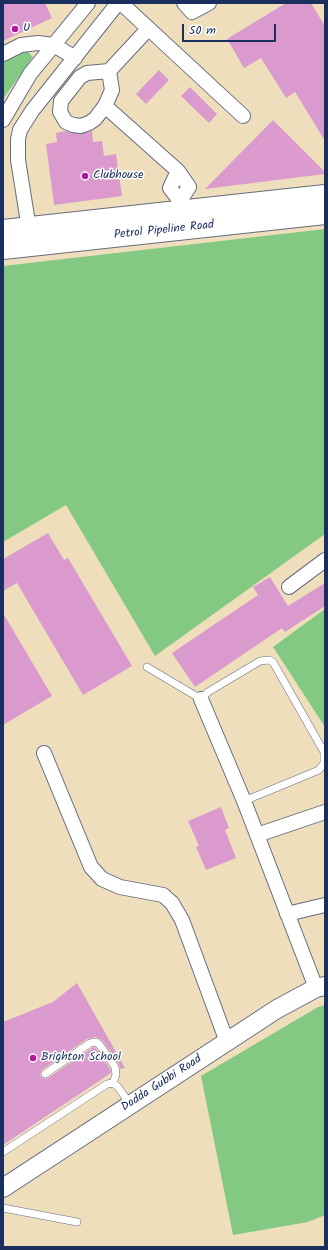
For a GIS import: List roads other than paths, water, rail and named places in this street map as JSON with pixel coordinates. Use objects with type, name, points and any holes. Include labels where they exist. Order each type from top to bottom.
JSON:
[{"type":"main road","name":"Petrol Pipeline Road","points":[[4,241],[180,214],[325,195]]},
{"type":"main road","name":"Petrol Pipeline Road","points":[[180,214],[325,214]]},
{"type":"street","points":[[31,236],[18,160],[18,139],[20,130],[32,111],[120,3],[243,116]]},
{"type":"street","points":[[184,3],[192,12],[209,3]]},
{"type":"street","points":[[3,120],[30,74],[85,4]]},
{"type":"street","points":[[109,71],[112,90],[105,106],[95,119],[81,126],[66,122],[60,112],[61,101],[80,77],[87,73],[109,71],[148,29]]},
{"type":"street","points":[[3,54],[21,45],[38,43],[54,45],[75,58]]},
{"type":"street","points":[[105,106],[178,171],[170,188],[180,214]]},
{"type":"street","points":[[289,587],[325,560]]},
{"type":"street","points":[[201,699],[244,801],[287,914],[320,987]]},
{"type":"street","points":[[44,753],[91,867],[102,879],[120,887],[163,895],[172,903],[182,920],[227,1042]]},
{"type":"street","points":[[257,835],[325,812]]},
{"type":"street","points":[[287,914],[325,905]]},
{"type":"street","name":"Dodda Gubbi Road","points":[[5,1184],[277,1009],[320,987]]},
{"type":"lane","points":[[147,667],[201,699],[208,692],[260,661],[269,660],[274,662],[324,752],[324,763],[319,770],[244,801]]},
{"type":"lane","points":[[3,1152],[108,1084],[112,1083],[116,1074],[115,1067],[96,1042],[90,1043],[45,1074]]},
{"type":"lane","points":[[112,1083],[118,1087],[130,1105]]},
{"type":"lane","points":[[3,1208],[77,1222]]},
{"type":"place","name":"U","points":[[15,29]]},
{"type":"place","name":"Clubhouse","points":[[85,176]]},
{"type":"place","name":"Brighton School","points":[[33,1058]]}]
